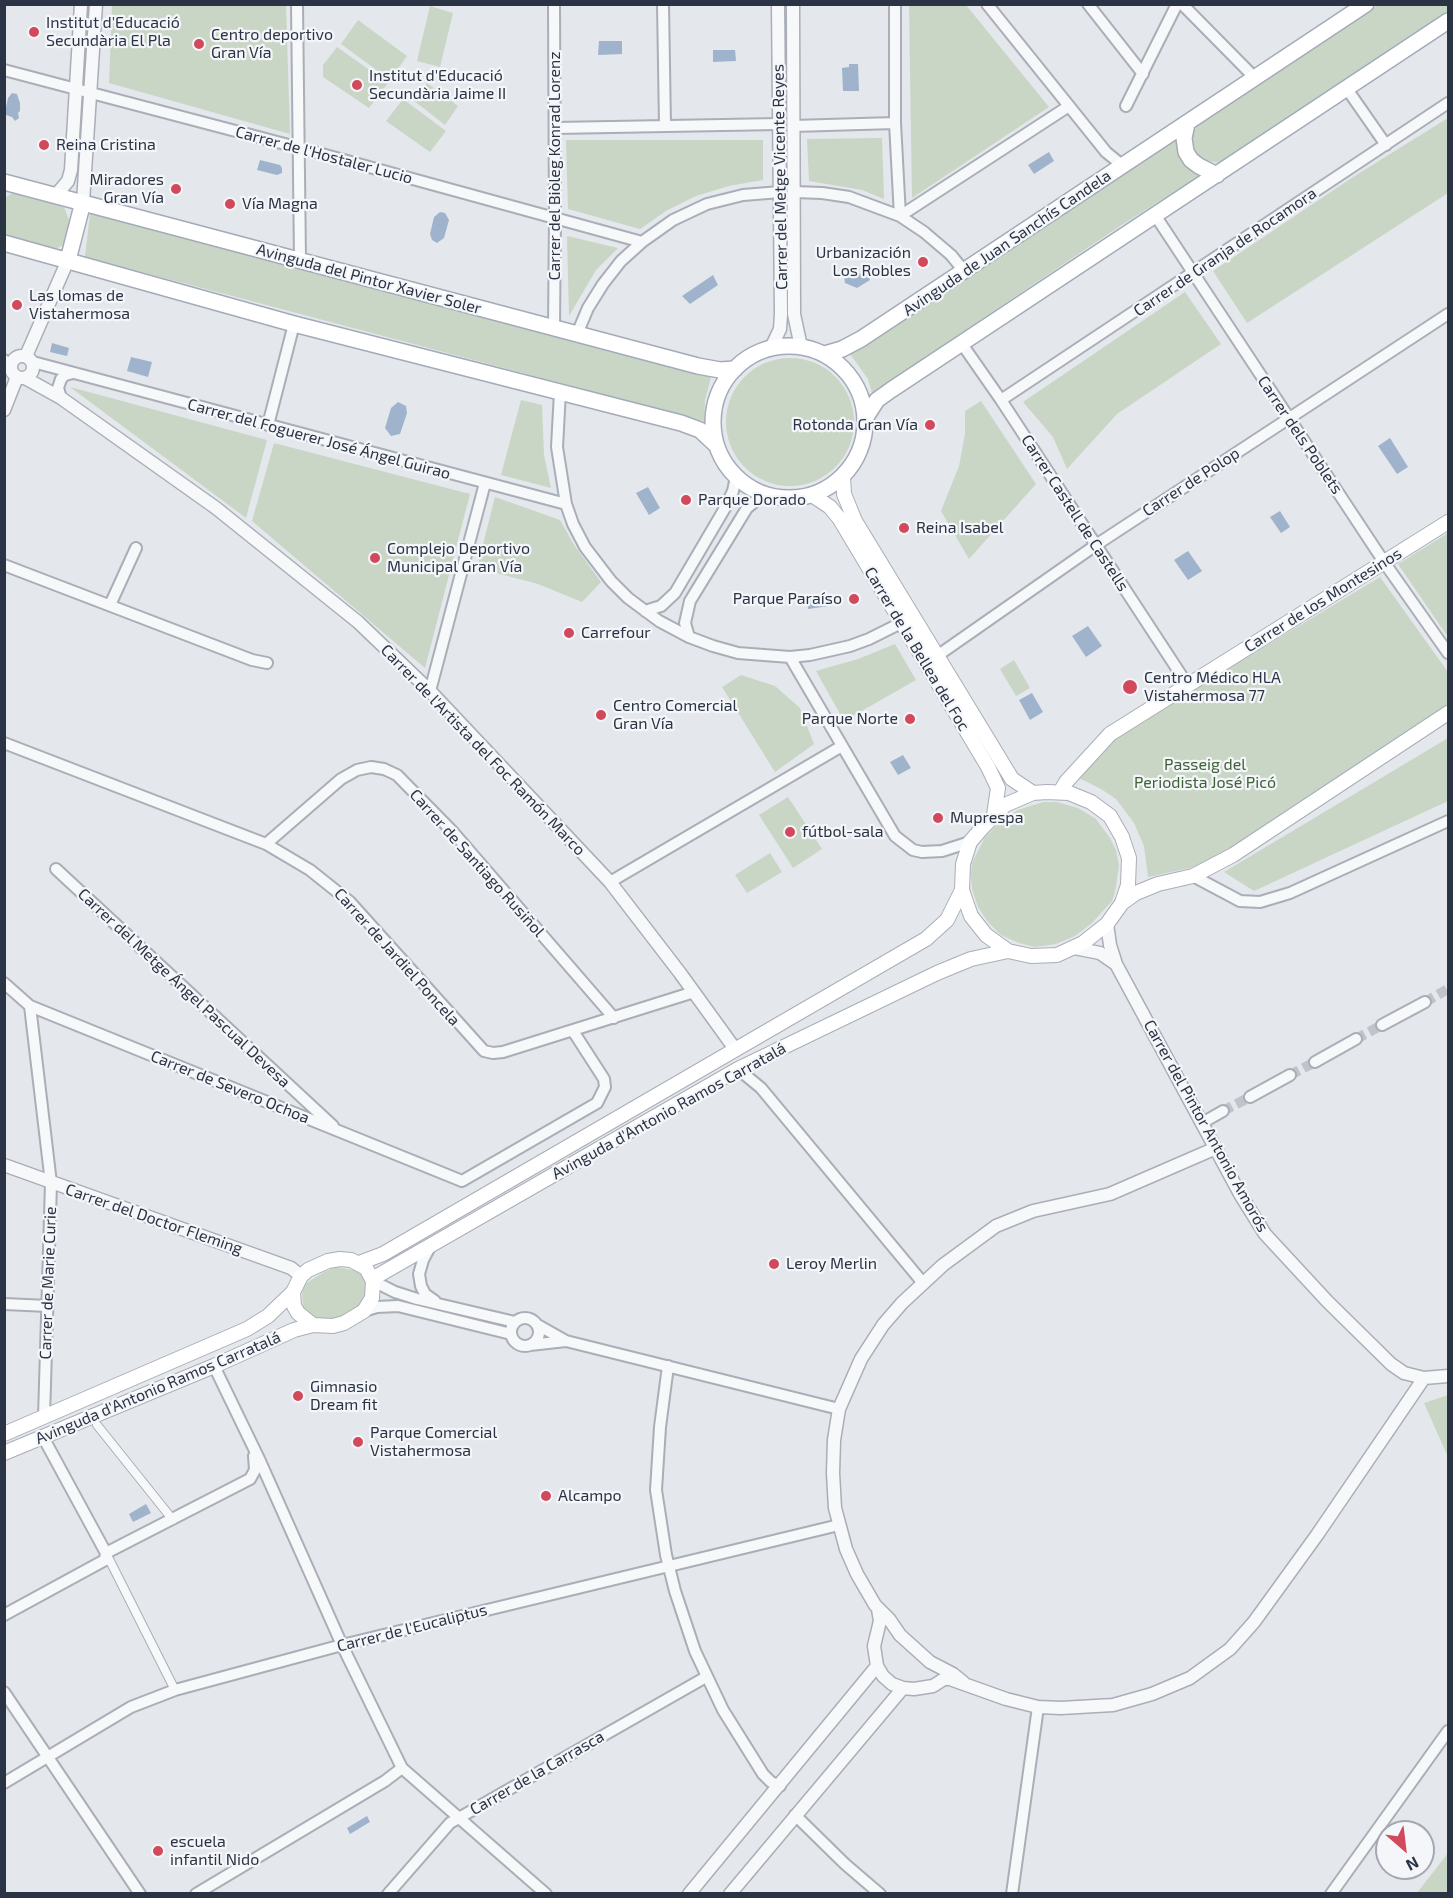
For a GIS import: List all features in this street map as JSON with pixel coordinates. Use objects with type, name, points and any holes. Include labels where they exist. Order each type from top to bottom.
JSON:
[{"type":"main road","name":"Avinguda de Juan Sanchís Candela","points":[[825,354],[842,349],[861,339],[1364,5]]},
{"type":"main road","points":[[866,417],[877,400],[1449,21]]},
{"type":"main road","points":[[1187,124],[1184,138],[1186,152],[1198,166],[1216,175]]},
{"type":"main road","name":"Avinguda del Pintor Xavier Soler","points":[[4,182],[698,366],[720,370],[735,369]]},
{"type":"main road","points":[[68,260],[83,202]]},
{"type":"main road","points":[[4,243],[294,324],[681,423],[700,430],[716,445]]},
{"type":"main road","points":[[801,347],[825,354],[851,376],[861,396],[866,417],[864,436],[858,455],[843,477],[829,488],[812,495],[788,498],[764,494],[736,477],[724,462],[716,445],[713,428],[716,399],[727,378],[752,356],[771,348],[801,347]]},
{"type":"main road","name":"Carrer de la Bellea del Foc","points":[[843,477],[844,494],[855,521],[1012,779],[1033,793]]},
{"type":"main road","name":"Carrer de la Bellea del Foc","points":[[812,495],[830,507],[839,518],[998,788],[994,815]]},
{"type":"main road","name":"Carrer de los Montesinos","points":[[1060,792],[1066,782],[1110,734],[1449,522]]},
{"type":"main road","points":[[1122,903],[1136,893],[1158,884],[1193,876],[1233,855],[1449,713]]},
{"type":"main road","points":[[1033,793],[1069,793],[1091,802],[1110,816],[1122,837],[1129,858],[1128,885],[1122,903],[1107,924],[1074,948],[1057,955],[1044,956],[1008,951],[986,936],[971,916],[962,890],[963,864],[970,842],[1005,805],[1033,793]]},
{"type":"main road","name":"Avinguda d'Antonio Ramos Carratalá","points":[[359,1263],[383,1254],[926,939],[947,920],[962,890]]},
{"type":"main road","name":"Avinguda d'Antonio Ramos Carratalá","points":[[373,1280],[738,1069],[971,958],[1008,951]]},
{"type":"main road","points":[[340,1259],[359,1263],[366,1268],[373,1280],[372,1298],[364,1311],[344,1323],[333,1326],[313,1325],[298,1312],[294,1306],[293,1292],[302,1276],[315,1266],[328,1261],[340,1259]]},
{"type":"main road","name":"Avinguda d'Antonio Ramos Carratalá","points":[[4,1434],[258,1323],[293,1292]]},
{"type":"main road","name":"Avinguda d'Antonio Ramos Carratalá","points":[[4,1453],[214,1366],[294,1330],[313,1325]]},
{"type":"street","points":[[56,195],[68,181],[71,170],[81,4]]},
{"type":"street","points":[[83,202],[96,4]]},
{"type":"street","points":[[297,4],[300,260]]},
{"type":"street","name":"Carrer del Biòleg Konrad Lorenz","points":[[554,4],[554,328]]},
{"type":"street","points":[[663,4],[665,126]]},
{"type":"street","name":"Carrer del Metge Vicente Reyes","points":[[771,348],[780,329],[778,4]]},
{"type":"street","name":"Carrer del Metge Vicente Reyes","points":[[793,4],[794,314],[801,347]]},
{"type":"street","points":[[896,4],[895,123],[900,216]]},
{"type":"street","points":[[987,4],[1106,152],[1123,166]]},
{"type":"street","points":[[1088,4],[1143,75]]},
{"type":"street","points":[[1126,106],[1177,4]]},
{"type":"street","points":[[1182,4],[1254,78]]},
{"type":"street","name":"Carrer de l'Hostaler Lucio","points":[[4,70],[642,242]]},
{"type":"street","points":[[1347,89],[1386,145]]},
{"type":"street","name":"Carrer de Granja de Rocamora","points":[[1001,400],[1449,103]]},
{"type":"street","points":[[900,216],[1069,106]]},
{"type":"street","points":[[793,126],[895,123]]},
{"type":"street","points":[[555,128],[779,124]]},
{"type":"street","points":[[578,334],[588,308],[621,261],[642,242],[673,220],[707,204],[743,195],[780,192]]},
{"type":"street","points":[[794,192],[849,197],[900,216],[924,232],[951,255],[964,271]]},
{"type":"street","name":"Carrer dels Poblets","points":[[1155,216],[1384,562],[1449,653]]},
{"type":"street","points":[[4,410],[68,260]]},
{"type":"street","name":"Carrer de Polop","points":[[938,656],[1096,545],[1449,314]]},
{"type":"street","points":[[268,425],[294,324]]},
{"type":"street","name":"Carrer Castell de Castells","points":[[962,344],[1187,684]]},
{"type":"street","name":"Carrer del Foguerer José Ángel Guirao","points":[[21,367],[73,373],[566,504]]},
{"type":"street","name":"Carrer de l'Artista del Foc Ramón Marco","points":[[21,367],[44,387],[152,462],[260,543],[358,622],[430,691],[610,882],[735,1049]]},
{"type":"street","points":[[61,398],[58,388],[61,380],[65,375],[73,373]]},
{"type":"street","points":[[560,392],[556,429],[566,504],[585,547],[596,563],[611,581],[645,611],[689,637],[738,653],[764,656],[810,655],[850,646],[901,623]]},
{"type":"street","points":[[645,611],[662,606],[675,593],[734,491],[736,477]]},
{"type":"street","points":[[430,691],[485,483]]},
{"type":"street","points":[[689,637],[686,622],[690,601],[747,508],[764,494]]},
{"type":"street","points":[[110,605],[136,548]]},
{"type":"street","points":[[4,565],[252,660],[267,663]]},
{"type":"street","points":[[790,657],[895,836],[913,850],[922,852],[942,851],[970,842]]},
{"type":"street","name":"Carrer de Jardiel Poncela","points":[[4,743],[266,844],[310,870],[350,902],[484,1051],[503,1052],[694,992]]},
{"type":"street","points":[[610,882],[842,746]]},
{"type":"street","name":"Carrer de Santiago Rusiñol","points":[[266,844],[341,779],[357,770],[371,767],[384,769],[397,775],[453,832],[614,1018]]},
{"type":"street","points":[[1193,876],[1240,901],[1260,902],[1290,893],[1449,821]]},
{"type":"street","name":"Carrer del Metge Ángel Pascual Devesa","points":[[56,869],[338,1130]]},
{"type":"street","name":"Carrer del Pintor Antonio Amorós","points":[[1107,924],[1116,964],[1264,1234],[1391,1364],[1404,1373],[1424,1378],[1449,1376]]},
{"type":"street","points":[[1074,948],[1100,953],[1116,964]]},
{"type":"street","name":"Carrer de Severo Ochoa","points":[[4,983],[30,1006],[462,1181],[597,1103],[605,1087],[604,1078],[573,1030]]},
{"type":"street","points":[[1382,1025],[1425,1002]]},
{"type":"street","name":"Carrer de Marie Curie","points":[[30,1006],[51,1183],[44,1417]]},
{"type":"street","points":[[1315,1062],[1356,1039]]},
{"type":"street","points":[[738,1069],[761,1088],[923,1283]]},
{"type":"street","points":[[1250,1097],[1290,1075]]},
{"type":"street","points":[[1202,1123],[1223,1111]]},
{"type":"street","points":[[963,1682],[930,1662],[900,1635],[889,1619],[878,1609],[857,1574],[839,1525],[833,1473],[834,1440],[839,1409],[861,1359],[883,1325],[923,1283],[996,1226],[1033,1210],[1110,1194],[1216,1148]]},
{"type":"street","name":"Carrer del Doctor Fleming","points":[[4,1166],[291,1268],[302,1276]]},
{"type":"street","points":[[431,1245],[419,1274],[425,1294],[440,1305]]},
{"type":"street","points":[[373,1280],[395,1292],[440,1305],[515,1322],[529,1318],[566,1341],[839,1409]]},
{"type":"street","points":[[4,1304],[48,1306]]},
{"type":"street","points":[[364,1311],[377,1307],[398,1306],[511,1334],[521,1345],[566,1341]]},
{"type":"street","points":[[511,1334],[515,1322]]},
{"type":"street","points":[[530,1345],[537,1338],[536,1324]]},
{"type":"street","points":[[214,1366],[342,1645],[402,1767],[546,1893]]},
{"type":"street","points":[[668,1366],[657,1454],[656,1490],[668,1567],[684,1625],[706,1677],[742,1743],[771,1782],[780,1786]]},
{"type":"street","points":[[878,1609],[880,1621],[874,1656],[877,1666],[892,1684],[903,1688],[933,1686],[945,1679],[963,1682],[990,1694],[1038,1707],[1083,1707],[1113,1704],[1152,1694],[1190,1678],[1230,1649],[1254,1622],[1424,1378]]},
{"type":"street","points":[[97,1425],[172,1520]]},
{"type":"street","points":[[43,1437],[106,1553],[175,1690]]},
{"type":"street","points":[[106,1553],[250,1479],[255,1470],[254,1453]]},
{"type":"street","points":[[250,1479],[265,1482],[272,1491]]},
{"type":"street","name":"Carrer de l'Eucaliptus","points":[[4,1783],[131,1707],[175,1690],[342,1645],[839,1525]]},
{"type":"street","points":[[4,1615],[105,1560],[106,1553]]},
{"type":"street","points":[[875,1640],[887,1630],[900,1635]]},
{"type":"street","points":[[924,1687],[936,1674],[930,1662]]},
{"type":"street","points":[[689,1893],[780,1786],[877,1666]]},
{"type":"street","name":"Carrer de la Carrasca","points":[[388,1893],[450,1823],[706,1677]]},
{"type":"street","points":[[730,1893],[903,1688]]},
{"type":"street","points":[[4,1692],[140,1893]]},
{"type":"street","points":[[1012,1893],[1038,1707]]},
{"type":"street","points":[[1331,1893],[1449,1731]]},
{"type":"street","points":[[196,1893],[385,1782],[402,1767]]},
{"type":"street","points":[[795,1815],[845,1864],[880,1893]]},
{"type":"green space","name":"Centro deportivo Gran Vía","points":[[112,5],[286,5],[290,134],[109,83]]},
{"type":"green space","points":[[909,5],[966,5],[1049,107],[912,198]]},
{"type":"green space","points":[[1378,5],[1448,5],[1448,11],[1222,163],[1207,161],[1197,155],[1192,142],[1198,124]]},
{"type":"green space","points":[[430,6],[453,13],[440,67],[417,61]]},
{"type":"green space","points":[[358,20],[407,56],[390,80],[341,44]]},
{"type":"green space","points":[[337,47],[388,83],[369,108],[323,77],[323,65]]},
{"type":"green space","points":[[427,83],[458,106],[445,125],[413,100]]},
{"type":"green space","points":[[403,99],[446,131],[430,152],[386,121]]},
{"type":"green space","points":[[1448,118],[1448,193],[1247,323],[1213,271],[1353,177]]},
{"type":"green space","points":[[882,138],[884,199],[862,190],[809,181],[807,139]]},
{"type":"green space","points":[[1177,139],[1185,163],[1199,176],[1120,226],[872,393],[868,379],[850,354]]},
{"type":"green space","points":[[566,140],[763,140],[763,180],[729,186],[696,196],[666,211],[640,229],[568,209]]},
{"type":"green space","points":[[14,192],[64,207],[69,220],[66,243],[56,249],[5,237],[6,197]]},
{"type":"green space","points":[[90,213],[711,377],[705,400],[704,421],[85,257]]},
{"type":"green space","points":[[567,236],[618,248],[596,270],[569,316]]},
{"type":"green space","points":[[1185,292],[1221,344],[1117,414],[1067,469],[1053,437],[1023,402]]},
{"type":"green space","points":[[790,358],[815,363],[835,377],[849,397],[854,422],[849,447],[835,467],[815,481],[790,486],[765,481],[745,467],[731,447],[726,422],[731,397],[745,377],[765,363]]},
{"type":"green space","points":[[70,387],[267,440],[246,518]]},
{"type":"green space","points":[[521,400],[542,405],[544,455],[551,488],[501,475]]},
{"type":"green space","points":[[981,401],[1036,484],[969,559],[941,511],[959,466],[965,434],[965,411]]},
{"type":"green space","name":"Complejo Deportivo Municipal Gran Vía","points":[[274,443],[470,494],[425,668],[252,521]]},
{"type":"green space","points":[[495,497],[560,520],[574,545],[601,582],[582,602],[538,584],[477,568]]},
{"type":"green space","points":[[1448,533],[1448,637],[1398,564]]},
{"type":"green space","name":"Passeig del Periodista José Picó","points":[[1380,577],[1448,672],[1448,704],[1441,711],[1214,859],[1194,867],[1148,877],[1144,846],[1134,823],[1116,799],[1079,778],[1118,735]]},
{"type":"green space","points":[[895,644],[916,680],[844,721],[816,671],[858,659]]},
{"type":"green space","points":[[1014,660],[1030,688],[1016,696],[1000,669]]},
{"type":"green space","points":[[741,675],[775,686],[800,708],[814,744],[775,772],[722,687]]},
{"type":"green space","points":[[1448,738],[1448,801],[1254,891],[1224,872]]},
{"type":"green space","name":"fútbol-sala","points":[[788,797],[822,849],[793,868],[759,815]]},
{"type":"green space","points":[[1043,802],[1057,802],[1078,808],[1096,819],[1116,850],[1119,866],[1112,901],[1092,923],[1075,936],[1056,944],[1035,947],[1001,935],[988,922],[978,907],[972,889],[971,875],[972,863],[985,837],[1005,818],[1018,810]]},
{"type":"green space","points":[[770,853],[782,872],[747,893],[735,875]]},
{"type":"green space","points":[[336,1267],[358,1271],[364,1278],[368,1285],[360,1305],[342,1317],[319,1319],[309,1315],[303,1306],[302,1292],[305,1284]]},
{"type":"green space","points":[[1448,1395],[1448,1457],[1424,1403]]},
{"type":"green space","points":[[1448,1853],[1448,1893],[1417,1893],[1427,1880],[1435,1880],[1435,1870]]},
{"type":"water","points":[[599,41],[622,41],[622,54],[598,55]]},
{"type":"water","points":[[713,50],[735,50],[736,61],[713,62]]},
{"type":"water","points":[[849,64],[858,64],[859,91],[843,91],[842,68],[849,67]]},
{"type":"water","points":[[12,93],[17,94],[20,103],[19,118],[15,121],[5,112],[8,98]]},
{"type":"water","points":[[1049,152],[1054,161],[1034,174],[1028,165]]},
{"type":"water","points":[[260,160],[280,165],[282,173],[277,175],[257,170]]},
{"type":"water","points":[[440,212],[445,213],[449,220],[444,238],[437,243],[432,240],[430,234],[434,217]]},
{"type":"water","points":[[846,267],[870,280],[857,288],[845,283],[843,268]]},
{"type":"water","points":[[713,275],[718,285],[690,304],[682,296]]},
{"type":"water","points":[[52,343],[69,348],[67,356],[50,352]]},
{"type":"water","points":[[131,357],[152,362],[148,377],[127,371]]},
{"type":"water","points":[[398,402],[406,406],[407,413],[400,434],[391,436],[385,428],[391,408]]},
{"type":"water","points":[[1390,438],[1408,467],[1397,474],[1378,446]]},
{"type":"water","points":[[648,487],[660,508],[649,515],[636,493]]},
{"type":"water","points":[[1280,511],[1290,527],[1281,533],[1270,517]]},
{"type":"water","points":[[1188,551],[1202,571],[1188,580],[1174,560]]},
{"type":"water","points":[[827,593],[829,606],[808,609],[807,596]]},
{"type":"water","points":[[1088,626],[1102,646],[1086,657],[1072,636]]},
{"type":"water","points":[[1032,693],[1043,712],[1030,720],[1019,700]]},
{"type":"water","points":[[903,755],[911,768],[898,775],[890,762]]},
{"type":"water","points":[[146,1504],[151,1513],[133,1522],[129,1514]]},
{"type":"water","points":[[367,1816],[370,1822],[350,1834],[347,1828]]},
{"type":"tunnel","points":[[1425,1002],[1448,989]]},
{"type":"tunnel","points":[[1356,1039],[1382,1025]]},
{"type":"tunnel","points":[[1290,1075],[1315,1062]]},
{"type":"tunnel","points":[[1223,1111],[1250,1097]]},
{"type":"place","name":"Institut d'Educació Secundària El Pla","points":[[34,32]]},
{"type":"place","name":"Centro deportivo Gran Vía","points":[[199,44]]},
{"type":"place","name":"Institut d'Educació Secundària Jaime II","points":[[357,85]]},
{"type":"place","name":"Reina Cristina","points":[[44,145]]},
{"type":"place","name":"Miradores Gran Vía","points":[[176,189]]},
{"type":"place","name":"Vía Magna","points":[[230,204]]},
{"type":"place","name":"Urbanización Los Robles","points":[[923,262]]},
{"type":"place","name":"Las lomas de Vistahermosa","points":[[17,305]]},
{"type":"place","name":"Rotonda Gran Vía","points":[[930,425]]},
{"type":"place","name":"Parque Dorado","points":[[686,500]]},
{"type":"place","name":"Reina Isabel","points":[[904,528]]},
{"type":"place","name":"Complejo Deportivo Municipal Gran Vía","points":[[375,558]]},
{"type":"place","name":"Parque Paraíso","points":[[854,599]]},
{"type":"place","name":"Carrefour","points":[[569,633]]},
{"type":"place","name":"Centro Médico HLA Vistahermosa 77","points":[[1130,687]]},
{"type":"place","name":"Centro Comercial Gran Vía","points":[[601,715]]},
{"type":"place","name":"Parque Norte","points":[[910,719]]},
{"type":"place","name":"Muprespa","points":[[938,818]]},
{"type":"place","name":"fútbol-sala","points":[[790,832]]},
{"type":"place","name":"Leroy Merlin","points":[[774,1264]]},
{"type":"place","name":"Gimnasio Dream fit","points":[[298,1396]]},
{"type":"place","name":"Parque Comercial Vistahermosa","points":[[358,1442]]},
{"type":"place","name":"Alcampo","points":[[546,1496]]},
{"type":"place","name":"escuela infantil Nido","points":[[158,1851]]}]
